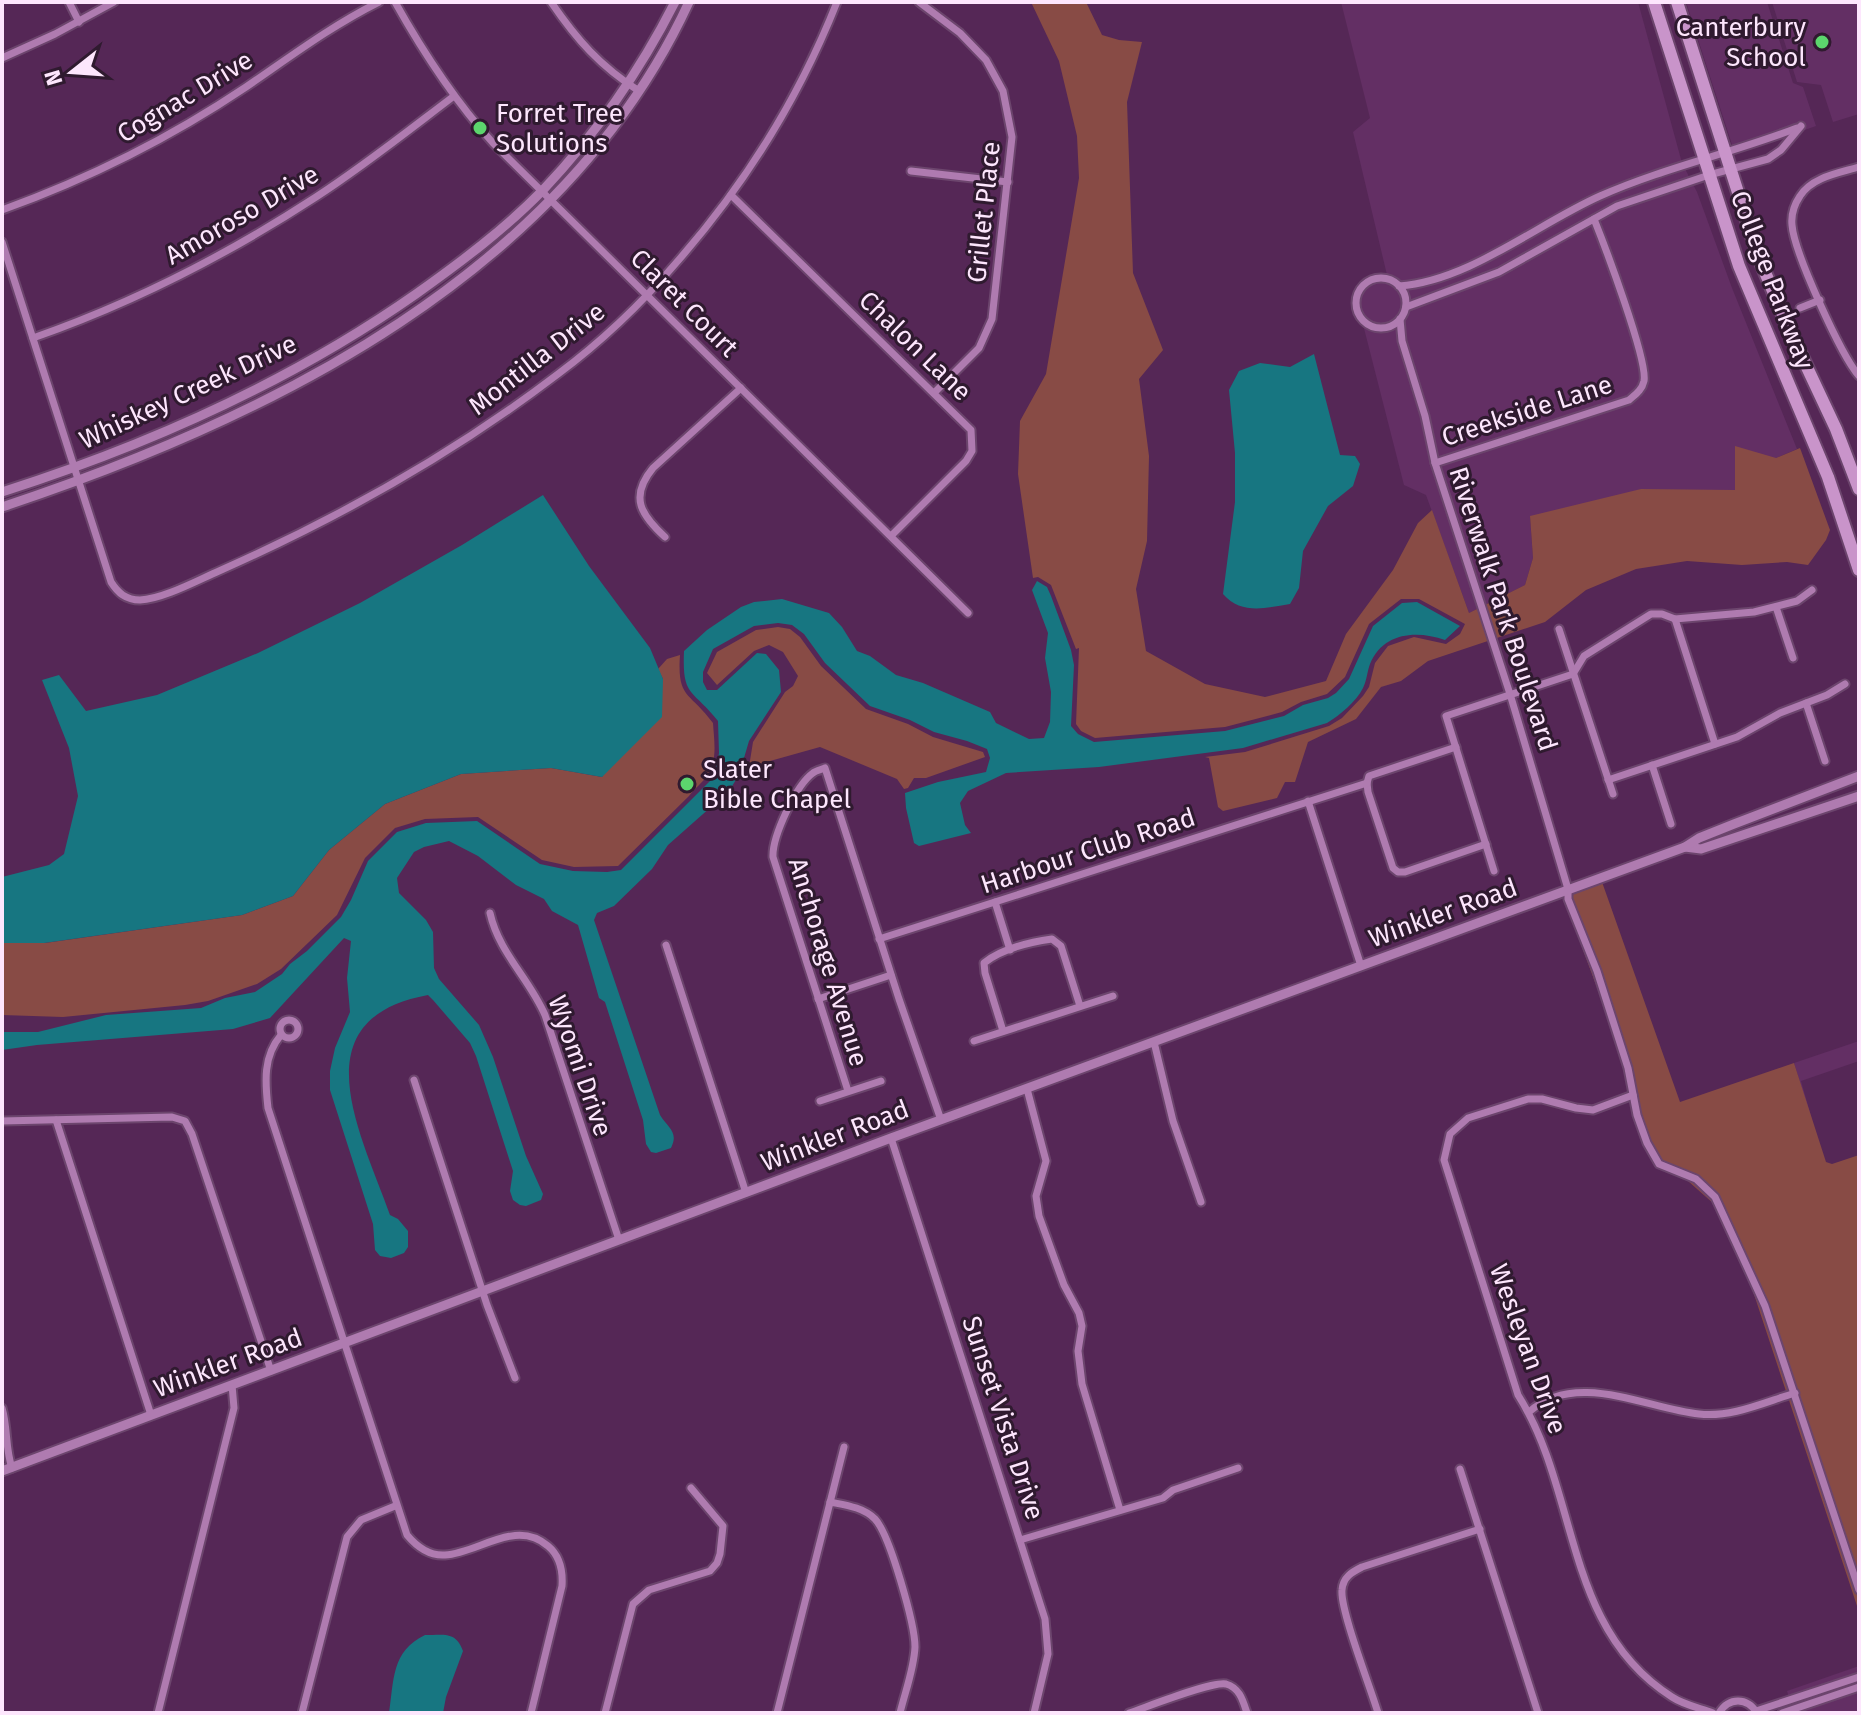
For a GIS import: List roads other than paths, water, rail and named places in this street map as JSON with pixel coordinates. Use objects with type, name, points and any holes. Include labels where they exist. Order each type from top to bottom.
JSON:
[{"type":"main road","name":"College Parkway","points":[[1654,2],[1739,266],[1828,477],[1859,570]]},
{"type":"main road","name":"College Parkway","points":[[1677,2],[1773,293],[1836,429],[1859,489]]},
{"type":"street","points":[[69,2],[79,22]]},
{"type":"street","points":[[2,58],[114,2]]},
{"type":"street","name":"Cognac Drive","points":[[2,210],[80,179],[162,137],[246,87],[331,27],[379,2]]},
{"type":"street","name":"Claret Court","points":[[395,2],[454,96],[493,143],[968,613]]},
{"type":"street","points":[[551,2],[597,61],[639,91]]},
{"type":"street","name":"Whiskey Creek Drive","points":[[2,492],[75,468],[216,410],[309,362],[395,309],[447,272],[542,190],[584,143],[628,83],[675,2]]},
{"type":"street","name":"Whiskey Creek Drive","points":[[2,507],[78,481],[205,430],[341,358],[448,288],[551,200],[601,143],[639,91],[689,2]]},
{"type":"street","name":"Montilla Drive","points":[[78,481],[111,582],[117,591],[132,599],[149,599],[307,530],[467,439],[560,373],[647,295],[684,254],[731,195],[796,92],[837,2]]},
{"type":"street","name":"Grillet Place","points":[[919,2],[970,41],[986,60],[998,80],[1012,126],[1013,148],[989,329],[979,348],[934,393]]},
{"type":"street","name":"Amoroso Drive","points":[[33,338],[131,299],[248,239],[352,172],[454,96]]},
{"type":"street","points":[[1399,286],[1411,285],[1477,262],[1597,197],[1801,126],[1781,150],[1768,159],[1628,202],[1499,272],[1406,307]]},
{"type":"street","points":[[1859,167],[1813,183],[1799,197],[1793,211],[1793,232],[1820,300],[1846,357],[1859,376]]},
{"type":"street","points":[[911,171],[1008,182]]},
{"type":"street","name":"Chalon Lane","points":[[731,195],[971,430],[972,451],[892,535]]},
{"type":"street","name":"Creekside Lane","points":[[1435,463],[1629,400],[1644,384],[1642,360],[1594,219]]},
{"type":"street","points":[[2,242],[78,481]]},
{"type":"street","points":[[1379,279],[1393,282],[1399,286],[1406,307],[1400,319],[1387,327],[1371,326],[1358,310],[1358,295],[1368,283],[1379,279]]},
{"type":"street","points":[[1800,308],[1820,300]]},
{"type":"street","name":"Riverwalk Park Boulevard","points":[[1400,319],[1402,341],[1435,463],[1510,694],[1568,889],[1568,899],[1597,971],[1628,1068],[1647,1143],[1659,1164],[1696,1179],[1715,1197],[1765,1306],[1859,1590]]},
{"type":"street","name":"Riverwalk Park Boulevard","points":[[1387,327],[1402,341]]},
{"type":"street","points":[[665,537],[643,511],[640,496],[644,481],[653,468],[741,388]]},
{"type":"street","points":[[1494,871],[1446,716],[1573,674],[1584,656],[1641,619],[1662,614],[1675,619],[1731,615],[1797,601],[1812,590]]},
{"type":"street","points":[[1776,607],[1793,658]]},
{"type":"street","points":[[1675,619],[1715,744]]},
{"type":"street","points":[[1559,629],[1613,794]]},
{"type":"street","points":[[1608,780],[1748,732],[1780,713],[1837,691],[1845,684]]},
{"type":"street","points":[[1806,703],[1825,761]]},
{"type":"street","name":"Harbour Club Road","points":[[879,939],[1367,783],[1369,776],[1456,747]]},
{"type":"street","points":[[1652,765],[1671,824]]},
{"type":"street","name":"Anchorage Avenue","points":[[848,1091],[776,867],[773,846],[801,785],[814,772],[825,768],[879,939]]},
{"type":"street","name":"Winkler Road","points":[[7,1469],[891,1138],[1685,847],[1699,838],[1772,808],[1859,776]]},
{"type":"street","points":[[1367,783],[1393,868],[1398,872],[1486,844]]},
{"type":"street","name":"Winkler Road","points":[[1685,847],[1701,849],[1859,796]]},
{"type":"street","points":[[1308,801],[1361,966]]},
{"type":"street","points":[[995,902],[1010,950]]},
{"type":"street","name":"Wyomi Drive","points":[[490,913],[501,947],[535,994],[545,1015],[619,1240]]},
{"type":"street","points":[[879,939],[941,1120]]},
{"type":"street","points":[[1003,1031],[984,963],[992,956],[1010,950],[1052,939],[1061,946],[1080,1006]]},
{"type":"street","points":[[666,945],[746,1193]]},
{"type":"street","points":[[818,999],[891,975]]},
{"type":"street","points":[[974,1041],[1113,996]]},
{"type":"street","points":[[281,1035],[274,1044],[267,1066],[268,1108],[395,1506],[407,1535],[414,1544],[433,1554],[455,1553],[520,1535],[541,1541],[561,1566],[562,1586],[531,1713]]},
{"type":"street","points":[[1154,1042],[1173,1121],[1201,1202]]},
{"type":"street","points":[[414,1080],[483,1292],[515,1378]]},
{"type":"street","name":"Anchorage Avenue","points":[[820,1101],[881,1081]]},
{"type":"street","points":[[1027,1089],[1046,1161],[1036,1196],[1039,1216],[1064,1285],[1079,1313],[1082,1326],[1078,1351],[1082,1384],[1120,1510]]},
{"type":"street","name":"Wesleyan Drive","points":[[1633,1095],[1593,1110],[1528,1099],[1468,1118],[1455,1128],[1447,1142],[1445,1168],[1518,1395],[1529,1412],[1599,1617],[1629,1662],[1642,1675],[1675,1699],[1713,1713]]},
{"type":"street","points":[[2,1121],[172,1117],[185,1121],[271,1371]]},
{"type":"street","points":[[56,1120],[151,1415]]},
{"type":"street","name":"Sunset Vista Drive","points":[[891,1138],[1040,1598],[1048,1641],[1047,1662],[1034,1713]]},
{"type":"street","points":[[158,1713],[234,1408],[232,1385]]},
{"type":"street","points":[[1529,1412],[1540,1402],[1558,1394],[1590,1392],[1700,1415],[1727,1413],[1795,1393]]},
{"type":"street","points":[[2,1408],[6,1426],[7,1469]]},
{"type":"street","points":[[777,1713],[844,1447]]},
{"type":"street","points":[[1020,1540],[1163,1498],[1173,1490],[1238,1468]]},
{"type":"street","points":[[1460,1469],[1538,1713]]},
{"type":"street","points":[[605,1713],[633,1604],[649,1590],[710,1571],[717,1563],[723,1526],[691,1488]]},
{"type":"street","points":[[830,1502],[858,1508],[869,1514],[882,1530],[890,1551],[915,1638],[913,1663],[900,1713]]},
{"type":"street","points":[[302,1713],[347,1537],[361,1520],[395,1506]]},
{"type":"street","points":[[1378,1713],[1343,1602],[1344,1580],[1362,1567],[1480,1529]]},
{"type":"street","points":[[1719,1713],[1725,1705],[1736,1700],[1748,1703],[1756,1712],[1859,1677]]},
{"type":"street","points":[[1129,1713],[1209,1686],[1225,1684],[1239,1692],[1247,1713]]},
{"type":"street","points":[[1782,1713],[1859,1687]]},
{"type":"place","name":"Canterbury School","points":[[1822,42]]},
{"type":"place","name":"Forret Tree Solutions","points":[[480,128]]},
{"type":"place","name":"Slater Bible Chapel","points":[[687,784]]}]
